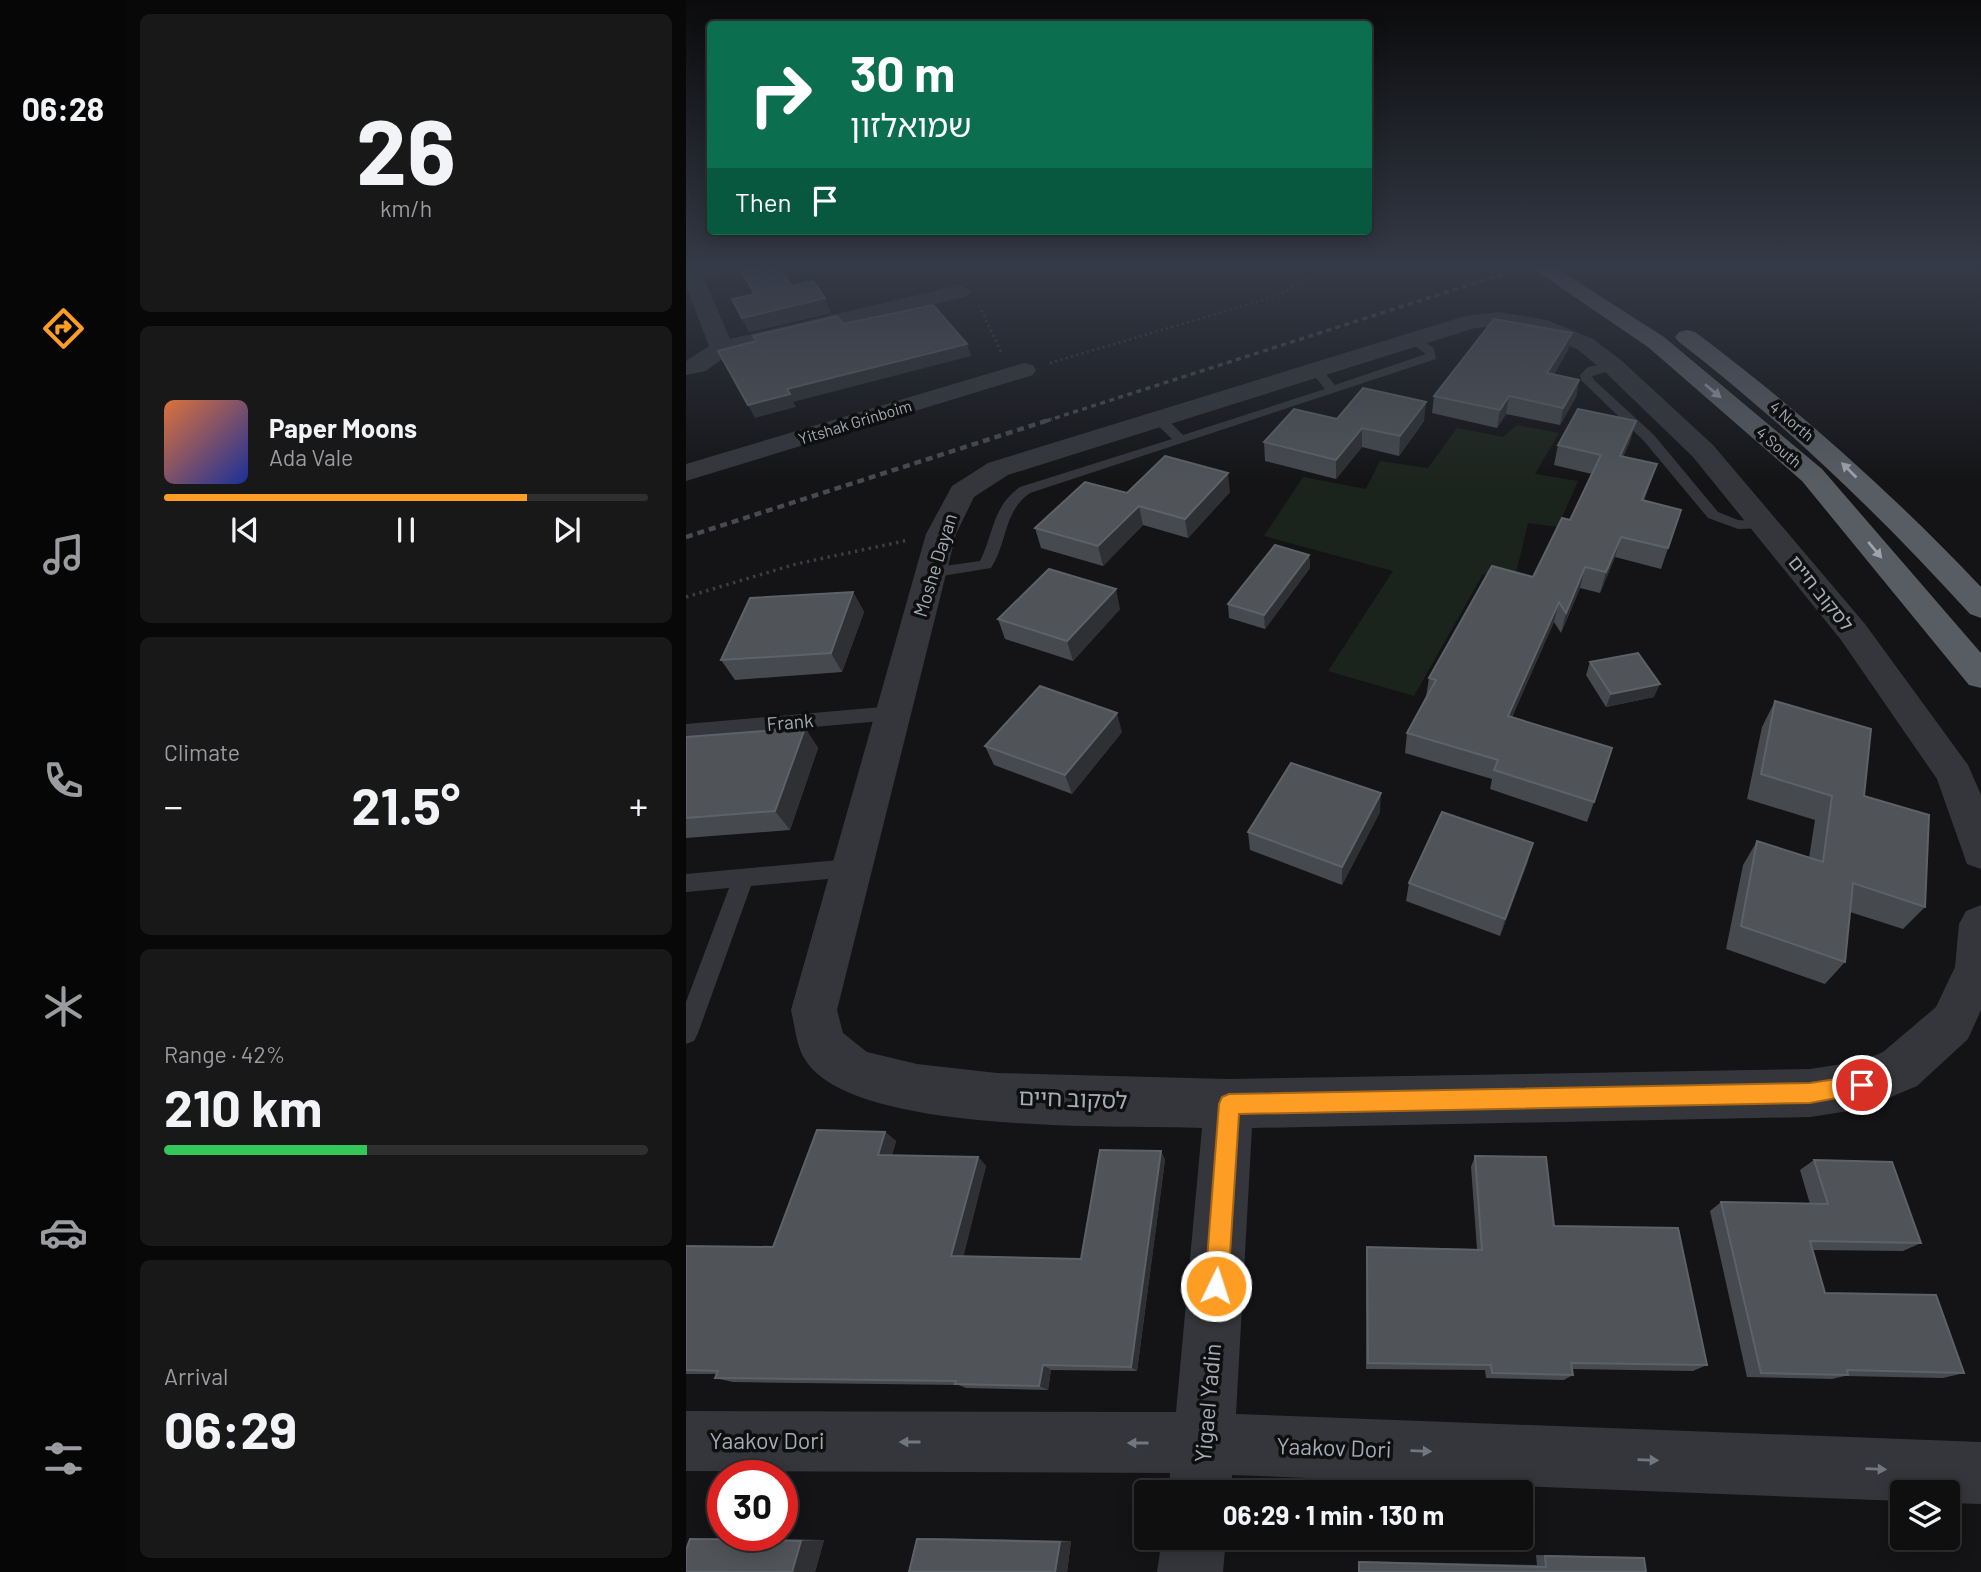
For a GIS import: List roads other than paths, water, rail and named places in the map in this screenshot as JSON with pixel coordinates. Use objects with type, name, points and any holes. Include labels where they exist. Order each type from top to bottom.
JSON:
[{"type":"highway","name":"4 South","points":[[1650,337],[1812,475],[1981,676]]},
{"type":"highway","name":"4 North","points":[[1687,337],[1741,377],[1842,463],[1981,607]]},
{"type":"street","points":[[717,337],[722,348]]},
{"type":"street","points":[[686,368],[697,366],[722,348],[766,337]]},
{"type":"street","name":"Moshe Dayan","points":[[917,1088],[855,1073],[823,1046],[814,1010],[930,573],[941,534],[954,503],[976,480],[998,469],[1170,429],[1324,380],[1418,337]]},
{"type":"street","name":"Moshe Dayan","points":[[1573,337],[1613,366]]},
{"type":"street","name":"לסקוב חיים","points":[[1613,366],[1703,451],[1853,632],[1955,775],[1981,852]]},
{"type":"street","name":"Yitshak Grinboim","points":[[686,473],[1024,370]]},
{"type":"street","name":"לסקוב חיים","points":[[917,1088],[997,1097],[1229,1104],[1810,1093],[1862,1085],[1900,1069],[1952,1023],[1977,967],[1981,924]]},
{"type":"street","name":"Yigael Yadin","points":[[1203,1468],[1229,1104]]},
{"type":"street","name":"Yaakov Dori","points":[[686,1441],[1203,1468],[1981,1473]]},
{"type":"street","points":[[1190,1572],[1193,1550]]},
{"type":"lane","points":[[930,573],[986,565],[1004,508],[1011,498],[1170,429]]},
{"type":"lane","name":"Frank","points":[[686,731],[894,713]]},
{"type":"lane","points":[[686,883],[850,868]]},
{"type":"lane","points":[[686,1033],[743,878]]},
{"type":"railway","points":[[1046,421],[1306,337]]},
{"type":"railway","points":[[686,537],[1052,419]]}]
